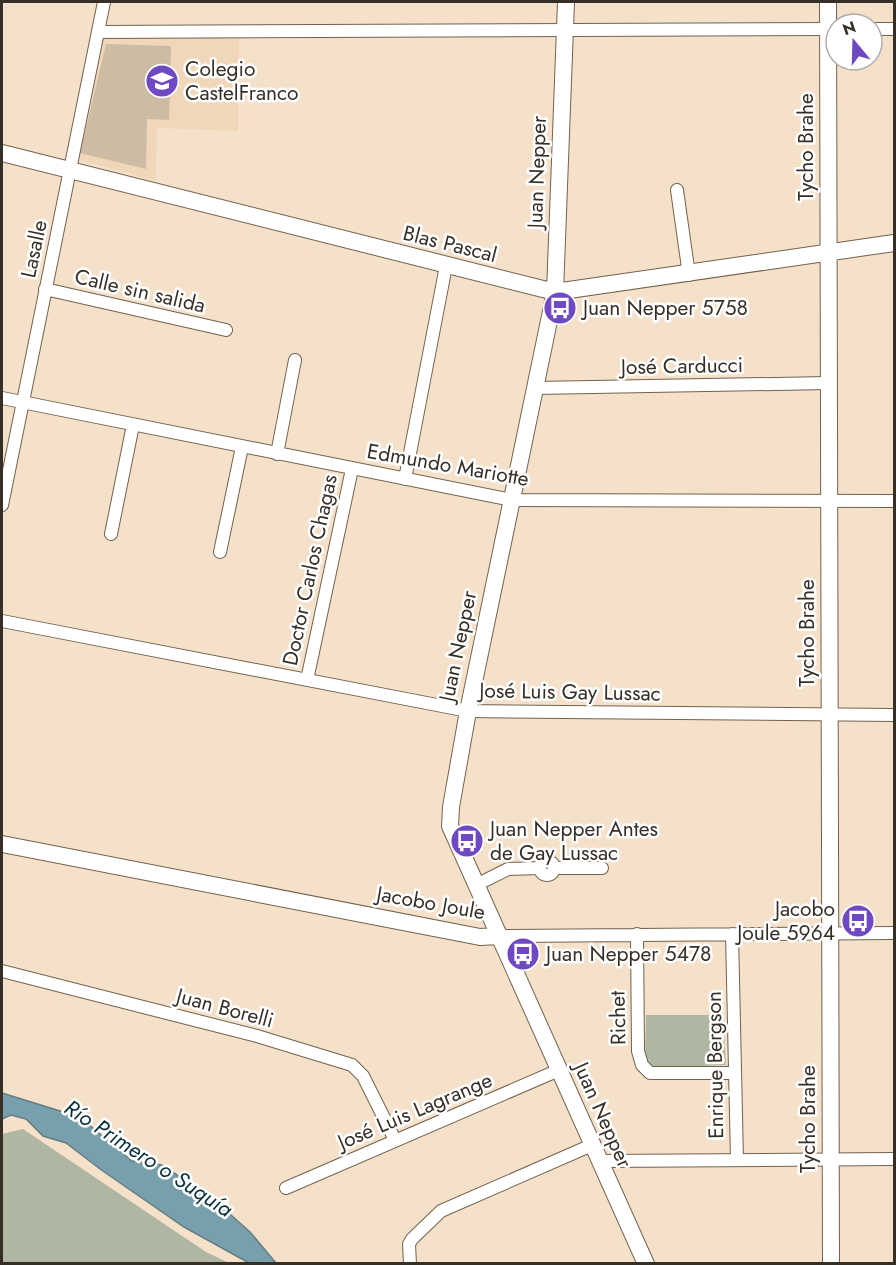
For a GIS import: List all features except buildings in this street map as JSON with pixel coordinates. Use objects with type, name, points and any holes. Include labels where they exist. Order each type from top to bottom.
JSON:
[{"type":"main road","name":"Juan Nepper","points":[[566,2],[555,292],[468,711],[450,816],[453,836],[646,1263]]},
{"type":"main road","name":"Tycho Brahe","points":[[831,72],[829,255],[831,1263]]},
{"type":"main road","name":"Blas Pascal","points":[[2,153],[555,292],[829,255],[894,243]]},
{"type":"main road","name":"Jacobo Joule","points":[[2,844],[480,937],[499,936]]},
{"type":"street","name":"Lasalle","points":[[2,505],[104,2]]},
{"type":"street","points":[[98,32],[565,28],[824,29]]},
{"type":"street","points":[[676,190],[689,275]]},
{"type":"street","points":[[405,479],[446,266]]},
{"type":"street","name":"Calle sin salida","points":[[45,289],[226,330]]},
{"type":"street","points":[[277,454],[295,360]]},
{"type":"street","name":"José Carducci","points":[[535,388],[829,383]]},
{"type":"street","name":"Edmundo Mariotte","points":[[2,398],[512,500],[894,501]]},
{"type":"street","points":[[111,534],[133,425]]},
{"type":"street","points":[[220,552],[242,447]]},
{"type":"street","name":"Doctor Carlos Chagas","points":[[307,681],[352,468]]},
{"type":"street","name":"José Luis Gay Lussac","points":[[2,621],[468,711],[894,715]]},
{"type":"street","points":[[476,885],[508,869],[540,868],[546,875],[552,874],[555,868],[602,868]]},
{"type":"street","name":"Jacobo Joule","points":[[499,936],[894,933]]},
{"type":"street","name":"Richet","points":[[637,934],[638,1051],[642,1065],[650,1073],[734,1073]]},
{"type":"street","name":"Enrique Bergson","points":[[732,934],[736,1160]]},
{"type":"street","name":"Juan Borelli","points":[[2,971],[257,1036],[352,1065],[363,1076],[395,1140]]},
{"type":"street","name":"José Luis Lagrange","points":[[286,1188],[559,1070]]},
{"type":"street","points":[[410,1263],[409,1244],[441,1211],[592,1145]]},
{"type":"street","points":[[599,1161],[894,1159]]},
{"type":"shaded area","name":"Colegio CastelFranco","points":[[239,32],[238,131],[157,128],[156,181],[72,158],[95,33]]},
{"type":"green space","points":[[646,1015],[723,1015],[726,1065],[653,1068],[645,1057]]},
{"type":"green space","points":[[23,1129],[206,1252],[229,1263],[2,1263],[2,1134]]},
{"type":"water","points":[[2,1093],[73,1115],[87,1123],[132,1161],[162,1165],[212,1198],[250,1232],[276,1263],[249,1263],[184,1227],[66,1143],[43,1136],[26,1119],[11,1115],[2,1119]]},
{"type":"place","name":"Colegio CastelFranco","points":[[162,81]]},
{"type":"place","name":"Juan Nepper 5758","points":[[560,308]]},
{"type":"place","name":"Juan Nepper Antes de Gay Lussac","points":[[467,841]]},
{"type":"place","name":"Jacobo Joule 5964","points":[[858,921]]},
{"type":"place","name":"Juan Nepper 5478","points":[[523,954]]},
{"type":"water label","name":"Río Primero o Suquía","points":[[149,1158]]}]
